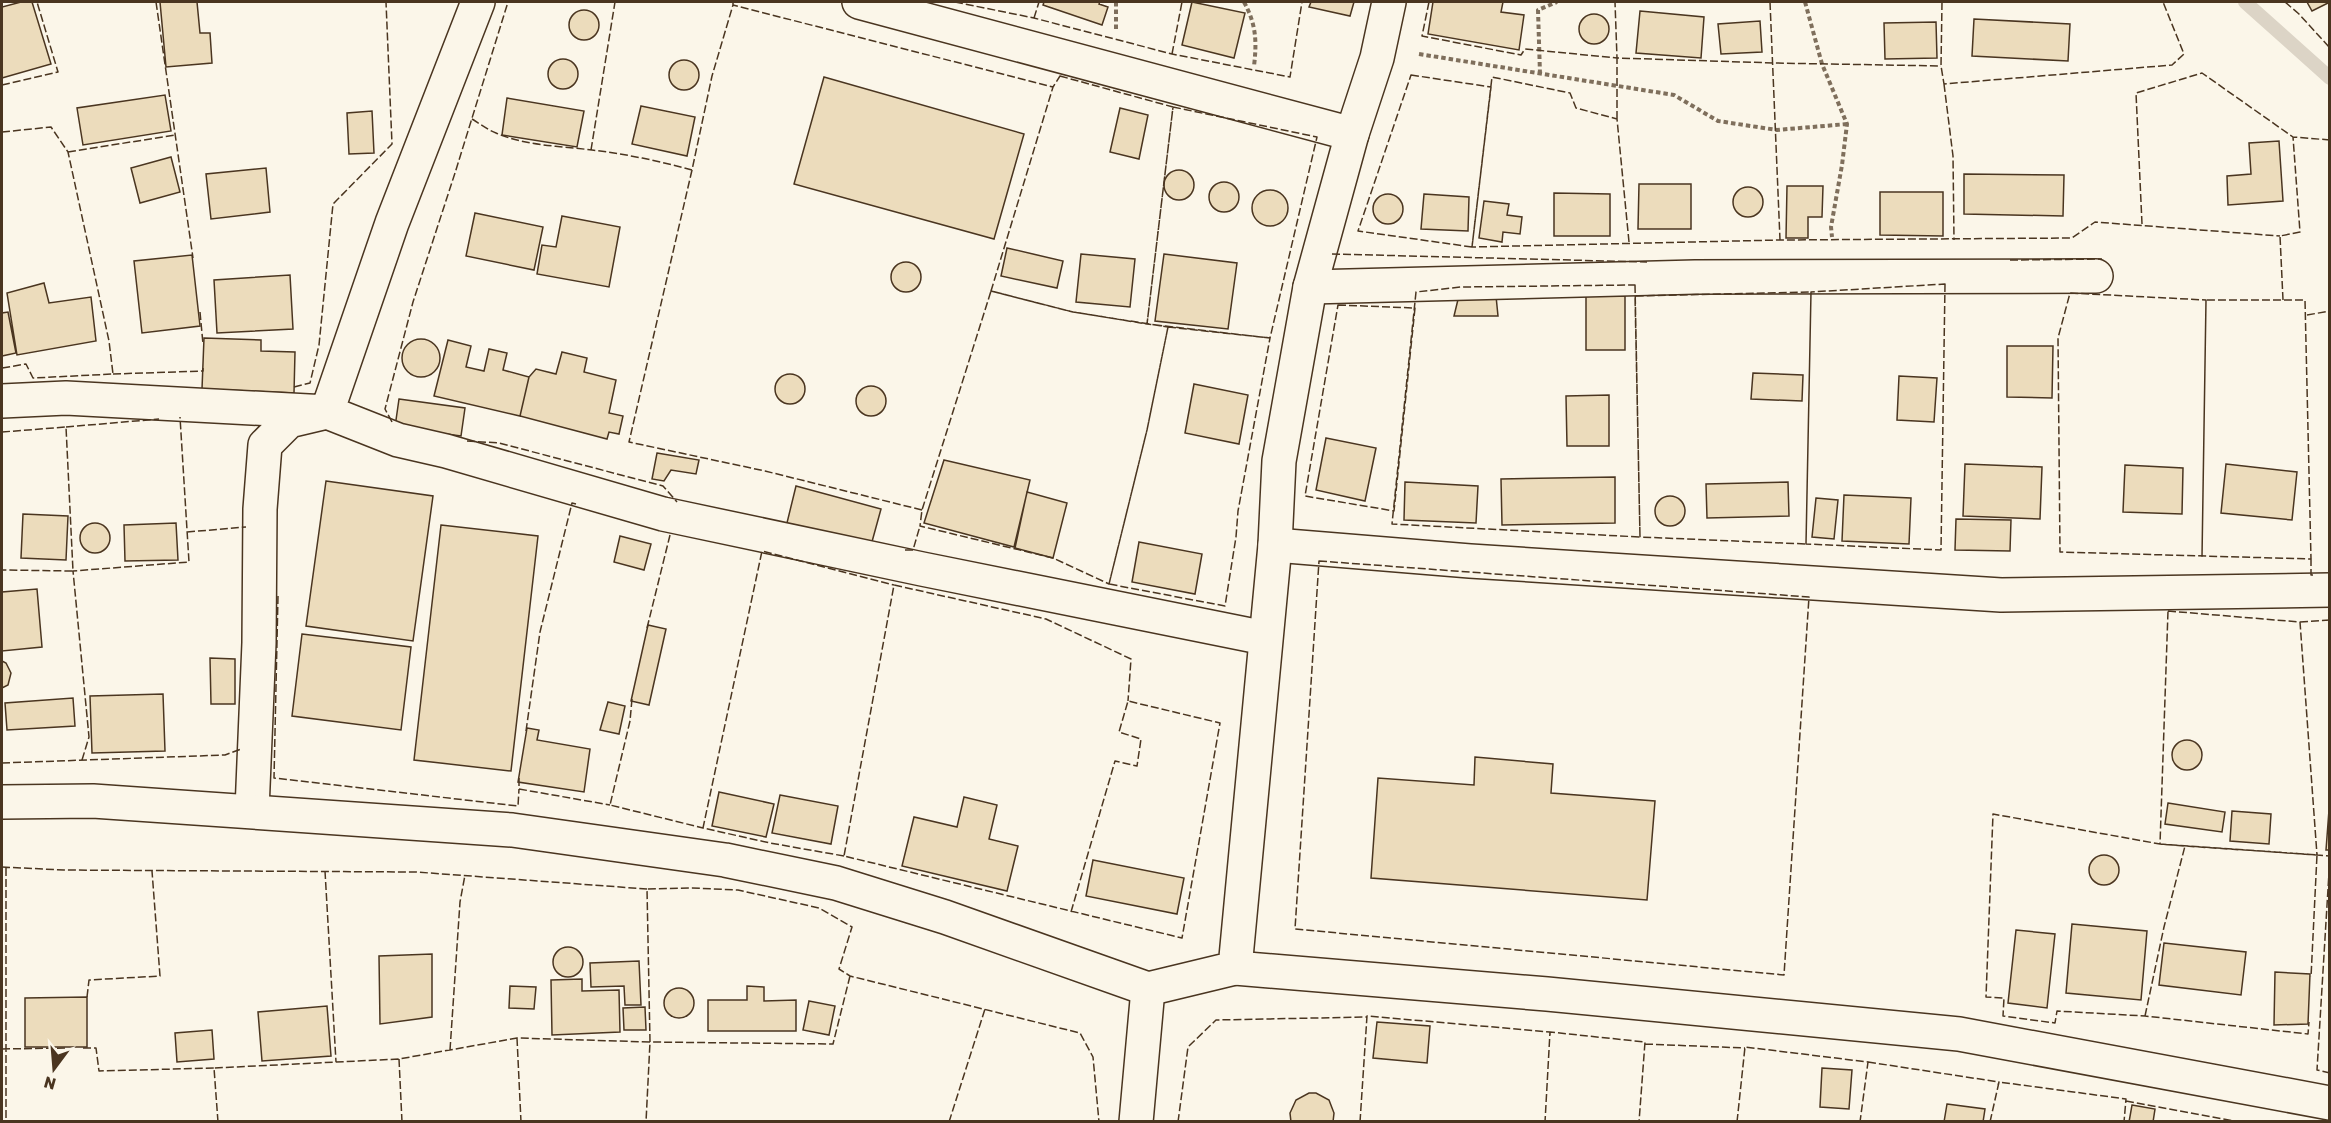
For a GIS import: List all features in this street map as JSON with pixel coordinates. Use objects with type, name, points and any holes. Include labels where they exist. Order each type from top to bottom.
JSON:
[{"type":"street","points":[[327,412],[392,223],[478,2]]},
{"type":"street","points":[[859,2],[1352,134]]},
{"type":"street","points":[[1235,968],[1275,545],[1279,461],[1310,287],[1352,134],[1377,58],[1389,2]]},
{"type":"street","points":[[1310,287],[1695,278],[2096,276]]},
{"type":"street","points":[[2,400],[66,398],[327,412],[398,440],[446,451],[663,514],[1265,638]]},
{"type":"street","points":[[252,810],[259,643],[260,509],[265,445],[289,421],[327,412]]},
{"type":"street","points":[[1275,545],[1470,561],[2001,595],[2330,590]]},
{"type":"street","points":[[2,802],[93,801],[252,810],[512,830],[725,860],[836,883],[945,917],[1148,989],[1235,968],[1559,995],[1959,1034],[2330,1103]]},
{"type":"street","points":[[1136,1122],[1148,989]]},
{"type":"path","points":[[1244,2],[1252,17],[1257,35],[1247,106]]},
{"type":"path","points":[[1540,74],[1538,10],[1557,2]]},
{"type":"path","points":[[1805,2],[1822,64],[1847,124],[1831,226],[1838,277]]},
{"type":"path","points":[[1377,58],[1412,53],[1674,95],[1718,121],[1777,130],[1847,124]]},
{"type":"building","points":[[21,2],[32,2],[51,64],[2,78],[2,7]]},
{"type":"building","points":[[160,2],[197,2],[200,33],[210,33],[212,63],[166,67]]},
{"type":"building","points":[[1044,2],[1100,2],[1099,4],[1108,7],[1102,25],[1043,5]]},
{"type":"building","points":[[1192,2],[1245,13],[1234,58],[1182,45]]},
{"type":"building","points":[[1311,2],[1354,2],[1350,16],[1309,7]]},
{"type":"building","points":[[1433,2],[1503,2],[1501,12],[1524,15],[1519,50],[1428,34]]},
{"type":"building","points":[[2307,2],[2330,2],[2312,11]]},
{"type":"building","points":[[584,10],[595,14],[599,25],[595,36],[584,40],[573,36],[569,25],[573,14]]},
{"type":"building","points":[[1640,11],[1704,17],[1701,58],[1636,53]]},
{"type":"building","points":[[1594,14],[1605,18],[1609,29],[1605,40],[1594,44],[1583,40],[1579,29],[1583,18]]},
{"type":"building","points":[[1974,19],[2070,24],[2068,61],[1972,56]]},
{"type":"building","points":[[1760,21],[1762,52],[1721,54],[1718,24]]},
{"type":"building","points":[[1936,22],[1937,58],[1885,59],[1884,23]]},
{"type":"building","points":[[563,59],[574,63],[578,74],[574,85],[563,89],[552,85],[548,74],[552,63]]},
{"type":"building","points":[[684,60],[695,64],[699,75],[695,86],[684,90],[673,86],[669,75],[673,64]]},
{"type":"building","points":[[824,77],[1024,134],[994,239],[794,184]]},
{"type":"building","points":[[165,95],[171,131],[83,145],[77,108]]},
{"type":"building","points":[[507,98],[584,111],[577,147],[502,135]]},
{"type":"building","points":[[641,106],[695,117],[687,156],[632,144]]},
{"type":"building","points":[[1120,108],[1148,115],[1139,159],[1110,152]]},
{"type":"building","points":[[372,111],[374,153],[349,154],[347,113]]},
{"type":"building","points":[[2279,141],[2283,201],[2228,205],[2227,176],[2251,174],[2249,143]]},
{"type":"building","points":[[171,157],[180,192],[140,203],[131,168]]},
{"type":"building","points":[[266,168],[270,212],[211,219],[206,174]]},
{"type":"building","points":[[1179,170],[1190,174],[1194,185],[1190,196],[1179,200],[1168,196],[1164,185],[1168,174]]},
{"type":"building","points":[[1964,174],[2064,175],[2063,216],[1964,214]]},
{"type":"building","points":[[1224,182],[1235,186],[1239,197],[1235,208],[1224,212],[1213,208],[1209,197],[1213,186]]},
{"type":"building","points":[[1639,184],[1691,184],[1691,229],[1638,229]]},
{"type":"building","points":[[1787,186],[1823,186],[1822,217],[1808,217],[1808,238],[1786,238]]},
{"type":"building","points":[[1748,187],[1759,191],[1763,202],[1759,213],[1748,217],[1737,213],[1733,202],[1737,191]]},
{"type":"building","points":[[1270,190],[1283,195],[1288,208],[1283,221],[1270,226],[1257,221],[1252,208],[1257,195]]},
{"type":"building","points":[[1880,192],[1943,192],[1943,236],[1880,235]]},
{"type":"building","points":[[1554,193],[1610,194],[1610,236],[1554,236]]},
{"type":"building","points":[[1388,194],[1399,198],[1403,209],[1399,220],[1388,224],[1377,220],[1373,209],[1377,198]]},
{"type":"building","points":[[1424,194],[1469,197],[1468,231],[1421,229]]},
{"type":"building","points":[[1484,201],[1509,204],[1507,215],[1522,217],[1520,234],[1503,232],[1502,242],[1479,238]]},
{"type":"building","points":[[475,213],[543,227],[534,270],[466,256]]},
{"type":"building","points":[[562,216],[620,227],[609,287],[537,274],[542,245],[556,247]]},
{"type":"building","points":[[1007,248],[1063,261],[1057,288],[1001,276]]},
{"type":"building","points":[[1081,254],[1135,259],[1130,307],[1076,302]]},
{"type":"building","points":[[1164,254],[1237,263],[1228,329],[1155,321]]},
{"type":"building","points":[[192,255],[200,326],[142,333],[134,261]]},
{"type":"building","points":[[906,262],[917,266],[921,277],[917,288],[906,292],[895,288],[891,277],[895,266]]},
{"type":"building","points":[[290,275],[293,329],[217,333],[214,280]]},
{"type":"building","points":[[44,283],[49,303],[91,297],[96,341],[17,355],[7,293]]},
{"type":"building","points":[[1495,286],[1498,316],[1454,316],[1461,287]]},
{"type":"building","points":[[1586,296],[1625,296],[1625,350],[1586,350]]},
{"type":"building","points":[[8,312],[16,353],[2,356],[2,313]]},
{"type":"building","points":[[204,338],[261,340],[261,351],[295,352],[294,393],[202,389]]},
{"type":"building","points":[[421,339],[434,345],[440,358],[434,371],[421,377],[408,371],[402,358],[408,345]]},
{"type":"building","points":[[448,340],[471,346],[466,367],[484,371],[489,349],[507,353],[503,370],[529,377],[520,416],[434,396]]},
{"type":"building","points":[[2007,346],[2053,346],[2052,398],[2007,397]]},
{"type":"building","points":[[562,352],[587,358],[584,372],[616,380],[609,413],[623,416],[619,434],[609,432],[607,439],[520,416],[529,377],[536,369],[556,374]]},
{"type":"building","points":[[1753,373],[1803,375],[1802,401],[1751,399]]},
{"type":"building","points":[[790,374],[801,378],[805,389],[801,400],[790,404],[779,400],[775,389],[779,378]]},
{"type":"building","points":[[1899,376],[1937,378],[1934,422],[1897,420]]},
{"type":"building","points":[[1194,384],[1248,395],[1239,444],[1185,433]]},
{"type":"building","points":[[871,386],[882,390],[886,401],[882,412],[871,416],[860,412],[856,401],[860,390]]},
{"type":"building","points":[[1609,395],[1609,446],[1567,446],[1566,396]]},
{"type":"building","points":[[399,399],[465,408],[461,436],[395,427]]},
{"type":"building","points":[[1326,438],[1376,448],[1365,501],[1316,490]]},
{"type":"building","points":[[657,453],[699,460],[696,474],[671,470],[664,481],[652,479]]},
{"type":"building","points":[[944,460],[1030,480],[1014,547],[924,523]]},
{"type":"building","points":[[1965,464],[2042,467],[2040,519],[1963,516]]},
{"type":"building","points":[[2226,464],[2297,472],[2292,520],[2221,513]]},
{"type":"building","points":[[2125,465],[2183,468],[2182,514],[2123,512]]},
{"type":"building","points":[[1615,477],[1615,523],[1502,525],[1501,479]]},
{"type":"building","points":[[326,481],[433,496],[413,641],[306,626]]},
{"type":"building","points":[[1405,482],[1478,486],[1476,523],[1404,520]]},
{"type":"building","points":[[1788,482],[1789,516],[1707,518],[1706,484]]},
{"type":"building","points":[[796,486],[881,509],[870,549],[786,527]]},
{"type":"building","points":[[1027,492],[1067,503],[1053,558],[1015,548]]},
{"type":"building","points":[[1844,495],[1911,498],[1909,544],[1842,541]]},
{"type":"building","points":[[1670,496],[1681,500],[1685,511],[1681,522],[1670,526],[1659,522],[1655,511],[1659,500]]},
{"type":"building","points":[[1816,498],[1838,500],[1834,539],[1812,537]]},
{"type":"building","points":[[23,514],[68,516],[66,560],[21,558]]},
{"type":"building","points":[[1956,519],[2011,520],[2010,551],[1955,550]]},
{"type":"building","points":[[95,523],[106,527],[110,538],[106,549],[95,553],[84,549],[80,538],[84,527]]},
{"type":"building","points":[[176,523],[178,560],[125,561],[124,525]]},
{"type":"building","points":[[441,525],[538,536],[511,771],[414,760]]},
{"type":"building","points":[[620,536],[651,544],[644,570],[614,562]]},
{"type":"building","points":[[1139,542],[1202,554],[1195,594],[1132,582]]},
{"type":"building","points":[[37,589],[42,647],[2,651],[2,592]]},
{"type":"building","points":[[648,625],[666,629],[649,705],[631,701]]},
{"type":"building","points":[[302,634],[411,647],[401,730],[292,716]]},
{"type":"building","points":[[210,658],[235,659],[235,704],[211,704]]},
{"type":"building","points":[[2,661],[6,663],[11,673],[8,685],[2,688]]},
{"type":"building","points":[[163,694],[165,751],[92,753],[90,696]]},
{"type":"building","points":[[73,698],[75,726],[7,730],[5,703]]},
{"type":"building","points":[[608,702],[625,706],[619,734],[600,730]]},
{"type":"building","points":[[527,728],[539,730],[537,740],[590,749],[584,792],[518,782]]},
{"type":"building","points":[[2187,740],[2193,741],[2201,749],[2201,761],[2193,769],[2187,770],[2181,769],[2173,761],[2172,755],[2173,749],[2181,741]]},
{"type":"building","points":[[1475,757],[1553,764],[1551,793],[1655,801],[1647,900],[1371,878],[1378,778],[1474,785]]},
{"type":"building","points":[[719,792],[774,804],[766,837],[712,826]]},
{"type":"building","points":[[780,795],[838,806],[831,844],[772,833]]},
{"type":"building","points":[[964,797],[997,805],[989,839],[1018,846],[1007,891],[902,866],[914,817],[957,827]]},
{"type":"building","points":[[2168,803],[2225,812],[2222,832],[2165,824]]},
{"type":"building","points":[[2329,810],[2330,850],[2326,850]]},
{"type":"building","points":[[2232,811],[2271,814],[2269,844],[2230,841]]},
{"type":"building","points":[[2104,855],[2115,859],[2119,870],[2115,881],[2104,885],[2093,881],[2089,870],[2093,859]]},
{"type":"building","points":[[1093,860],[1184,878],[1177,914],[1086,896]]},
{"type":"building","points":[[2072,924],[2147,931],[2141,1000],[2066,993]]},
{"type":"building","points":[[2016,930],[2055,934],[2047,1008],[2008,1003]]},
{"type":"building","points":[[2164,943],[2246,952],[2241,995],[2159,985]]},
{"type":"building","points":[[568,947],[579,951],[583,962],[579,973],[568,977],[557,973],[553,962],[557,951]]},
{"type":"building","points":[[432,954],[432,1017],[380,1024],[379,956]]},
{"type":"building","points":[[639,961],[641,1005],[625,1005],[624,986],[591,987],[590,963]]},
{"type":"building","points":[[2275,972],[2310,974],[2308,1024],[2274,1025]]},
{"type":"building","points":[[582,979],[582,991],[619,990],[620,1032],[552,1035],[551,980]]},
{"type":"building","points":[[510,986],[536,987],[534,1009],[509,1008]]},
{"type":"building","points":[[747,986],[764,987],[764,1001],[796,1000],[796,1031],[708,1031],[708,1000],[747,1000]]},
{"type":"building","points":[[679,988],[690,992],[694,1003],[690,1014],[679,1018],[668,1014],[664,1003],[668,992]]},
{"type":"building","points":[[87,997],[87,1047],[25,1047],[25,998]]},
{"type":"building","points":[[809,1001],[835,1006],[829,1035],[803,1030]]},
{"type":"building","points":[[327,1006],[331,1056],[262,1061],[258,1012]]},
{"type":"building","points":[[645,1007],[646,1030],[624,1030],[623,1008]]},
{"type":"building","points":[[1377,1022],[1430,1026],[1427,1063],[1373,1058]]},
{"type":"building","points":[[212,1030],[214,1059],[177,1062],[175,1033]]},
{"type":"building","points":[[1822,1068],[1852,1070],[1849,1109],[1820,1107]]},
{"type":"building","points":[[1309,1093],[1316,1093],[1329,1100],[1334,1113],[1333,1122],[1291,1122],[1290,1113],[1296,1100]]},
{"type":"building","points":[[1947,1104],[1985,1109],[1983,1122],[1944,1122]]},
{"type":"building","points":[[2132,1105],[2155,1109],[2153,1122],[2129,1122]]},
{"type":"waterway","points":[[2245,2],[2330,78]]},
{"type":"fence","points":[[2,85],[58,72],[37,2]]},
{"type":"fence","points":[[156,2],[193,258]]},
{"type":"fence","points":[[294,387],[310,383],[319,345],[333,204],[392,144],[386,2]]},
{"type":"fence","points":[[392,422],[385,409],[413,302],[508,2]]},
{"type":"fence","points":[[591,150],[615,2]]},
{"type":"fence","points":[[733,2],[733,5],[1053,87]]},
{"type":"fence","points":[[955,2],[1034,18],[1172,54],[1290,77],[1302,2]]},
{"type":"fence","points":[[1034,18],[1039,2]]},
{"type":"fence","points":[[1172,54],[1182,2]]},
{"type":"fence","points":[[1429,2],[1422,36],[1521,55],[1525,49],[1617,58],[1615,2]]},
{"type":"fence","points":[[1770,2],[1780,240]]},
{"type":"fence","points":[[1942,2],[1941,66],[1944,84],[2172,65],[2184,54],[2163,2]]},
{"type":"fence","points":[[2285,2],[2330,48]]},
{"type":"fence","points":[[472,119],[493,132],[519,141],[617,154],[692,170],[712,76],[733,5]]},
{"type":"fence","points":[[1617,119],[1617,58],[1941,66]]},
{"type":"fence","points":[[2142,224],[2136,93],[2202,73],[2293,137]]},
{"type":"fence","points":[[1411,75],[1491,87],[1472,247],[1358,231],[1411,75]]},
{"type":"fence","points":[[1060,76],[1173,107],[1147,324],[1073,312],[991,291],[1053,87],[1060,76]]},
{"type":"fence","points":[[1629,242],[1617,119],[1576,108],[1570,93],[1492,77],[1472,247],[1780,240],[2072,238],[2095,222],[2280,236]]},
{"type":"fence","points":[[1944,84],[1953,156],[1954,240]]},
{"type":"fence","points":[[1173,107],[1317,137],[1270,338],[1147,324],[1173,107]]},
{"type":"fence","points":[[2,132],[51,127],[68,152],[109,341],[113,374],[33,378],[26,364],[2,368]]},
{"type":"fence","points":[[68,152],[175,135]]},
{"type":"fence","points":[[2283,300],[2280,236],[2300,232],[2293,137],[2330,140]]},
{"type":"fence","points":[[692,170],[629,442],[765,471],[922,510]]},
{"type":"fence","points":[[1332,254],[1647,262]]},
{"type":"fence","points":[[2010,260],[2102,259]]},
{"type":"fence","points":[[1945,284],[1941,550],[1806,544],[1811,292],[1945,284]]},
{"type":"fence","points":[[1635,285],[1640,537],[1392,524],[1416,292],[1461,287],[1635,285]]},
{"type":"fence","points":[[991,291],[1073,312],[1168,327],[1147,430],[1109,584],[1053,558],[920,526],[922,510],[991,291]]},
{"type":"fence","points":[[1811,292],[1806,544],[1640,537],[1635,296],[1811,292]]},
{"type":"fence","points":[[2202,557],[2206,300],[2070,293],[2058,338],[2060,552],[2311,559],[2305,300],[2206,300],[2202,557]]},
{"type":"fence","points":[[1338,305],[1415,308],[1394,511],[1305,496],[1338,305]]},
{"type":"fence","points":[[2307,315],[2330,311]]},
{"type":"fence","points":[[200,312],[203,344]]},
{"type":"fence","points":[[1168,327],[1270,338],[1238,511],[1225,606],[1109,584],[1147,430],[1168,327]]},
{"type":"fence","points":[[113,374],[203,371],[203,368]]},
{"type":"fence","points":[[82,760],[89,737],[73,571],[189,562],[180,417]]},
{"type":"fence","points":[[66,427],[159,419]]},
{"type":"fence","points":[[2,432],[66,427],[73,571],[2,570]]},
{"type":"fence","points":[[467,441],[499,443],[663,486],[677,502]]},
{"type":"fence","points":[[526,731],[540,632],[572,503],[576,504]]},
{"type":"fence","points":[[905,550],[913,550],[920,526]]},
{"type":"fence","points":[[187,532],[246,527]]},
{"type":"fence","points":[[647,628],[670,535]]},
{"type":"fence","points":[[844,856],[703,828],[762,551],[894,585]]},
{"type":"fence","points":[[2311,558],[2311,575],[2315,575]]},
{"type":"fence","points":[[1319,561],[1809,597],[1784,975],[1295,929],[1319,561]]},
{"type":"fence","points":[[1071,912],[1115,761],[1137,766],[1141,739],[1119,732],[1128,701],[1220,723],[1182,938],[844,856],[894,585],[1046,619],[1131,659],[1128,701]]},
{"type":"fence","points":[[278,596],[274,778],[518,806],[519,789]]},
{"type":"fence","points":[[2168,611],[2300,622],[2317,855],[2160,844],[2168,611]]},
{"type":"fence","points":[[2300,622],[2330,620]]},
{"type":"fence","points":[[632,699],[630,721],[610,805],[703,828]]},
{"type":"fence","points":[[2,763],[225,755],[241,749]]},
{"type":"fence","points":[[519,778],[519,789],[610,805]]},
{"type":"fence","points":[[2145,1016],[2164,927],[2185,846],[2160,844],[1993,814],[1986,997],[2004,998],[2003,1016],[2055,1023],[2057,1011],[2145,1016],[2308,1034],[2309,1022]]},
{"type":"fence","points":[[2145,1016],[2164,927],[2185,846],[2317,855],[2311,977]]},
{"type":"fence","points":[[2317,853],[2317,855],[2330,856]]},
{"type":"fence","points":[[2330,856],[2317,1070],[2330,1073]]},
{"type":"fence","points":[[2,867],[64,870],[416,872],[647,889]]},
{"type":"fence","points":[[6,868],[6,1122]]},
{"type":"fence","points":[[87,997],[89,980],[160,976],[152,871]]},
{"type":"fence","points":[[325,871],[336,1062]]},
{"type":"fence","points":[[450,1050],[460,902],[465,875]]},
{"type":"fence","points":[[850,976],[833,1044],[650,1042],[647,889],[738,890],[819,908],[852,927],[839,969],[850,976],[1080,1033],[1093,1057],[1099,1122]]},
{"type":"fence","points":[[949,1122],[985,1009]]},
{"type":"fence","points":[[1360,1122],[1367,1016],[1550,1032],[1545,1122]]},
{"type":"fence","points":[[1178,1122],[1188,1047],[1216,1020],[1367,1017]]},
{"type":"fence","points":[[1550,1035],[1550,1032],[1645,1042],[1639,1122]]},
{"type":"fence","points":[[517,1038],[521,1122]]},
{"type":"fence","points":[[218,1122],[214,1068],[399,1059],[517,1038],[650,1042],[646,1122]]},
{"type":"fence","points":[[1645,1044],[1745,1048]]},
{"type":"fence","points":[[1737,1122],[1745,1047],[1868,1062],[1860,1122]]},
{"type":"fence","points":[[2,1049],[65,1048]]},
{"type":"fence","points":[[83,1048],[96,1048],[99,1071],[214,1068]]},
{"type":"fence","points":[[399,1059],[402,1122]]},
{"type":"fence","points":[[1868,1062],[1999,1082],[1998,1085]]},
{"type":"fence","points":[[1990,1122],[1999,1082],[2126,1099],[2124,1122]]},
{"type":"fence","points":[[2126,1101],[2240,1122]]}]
